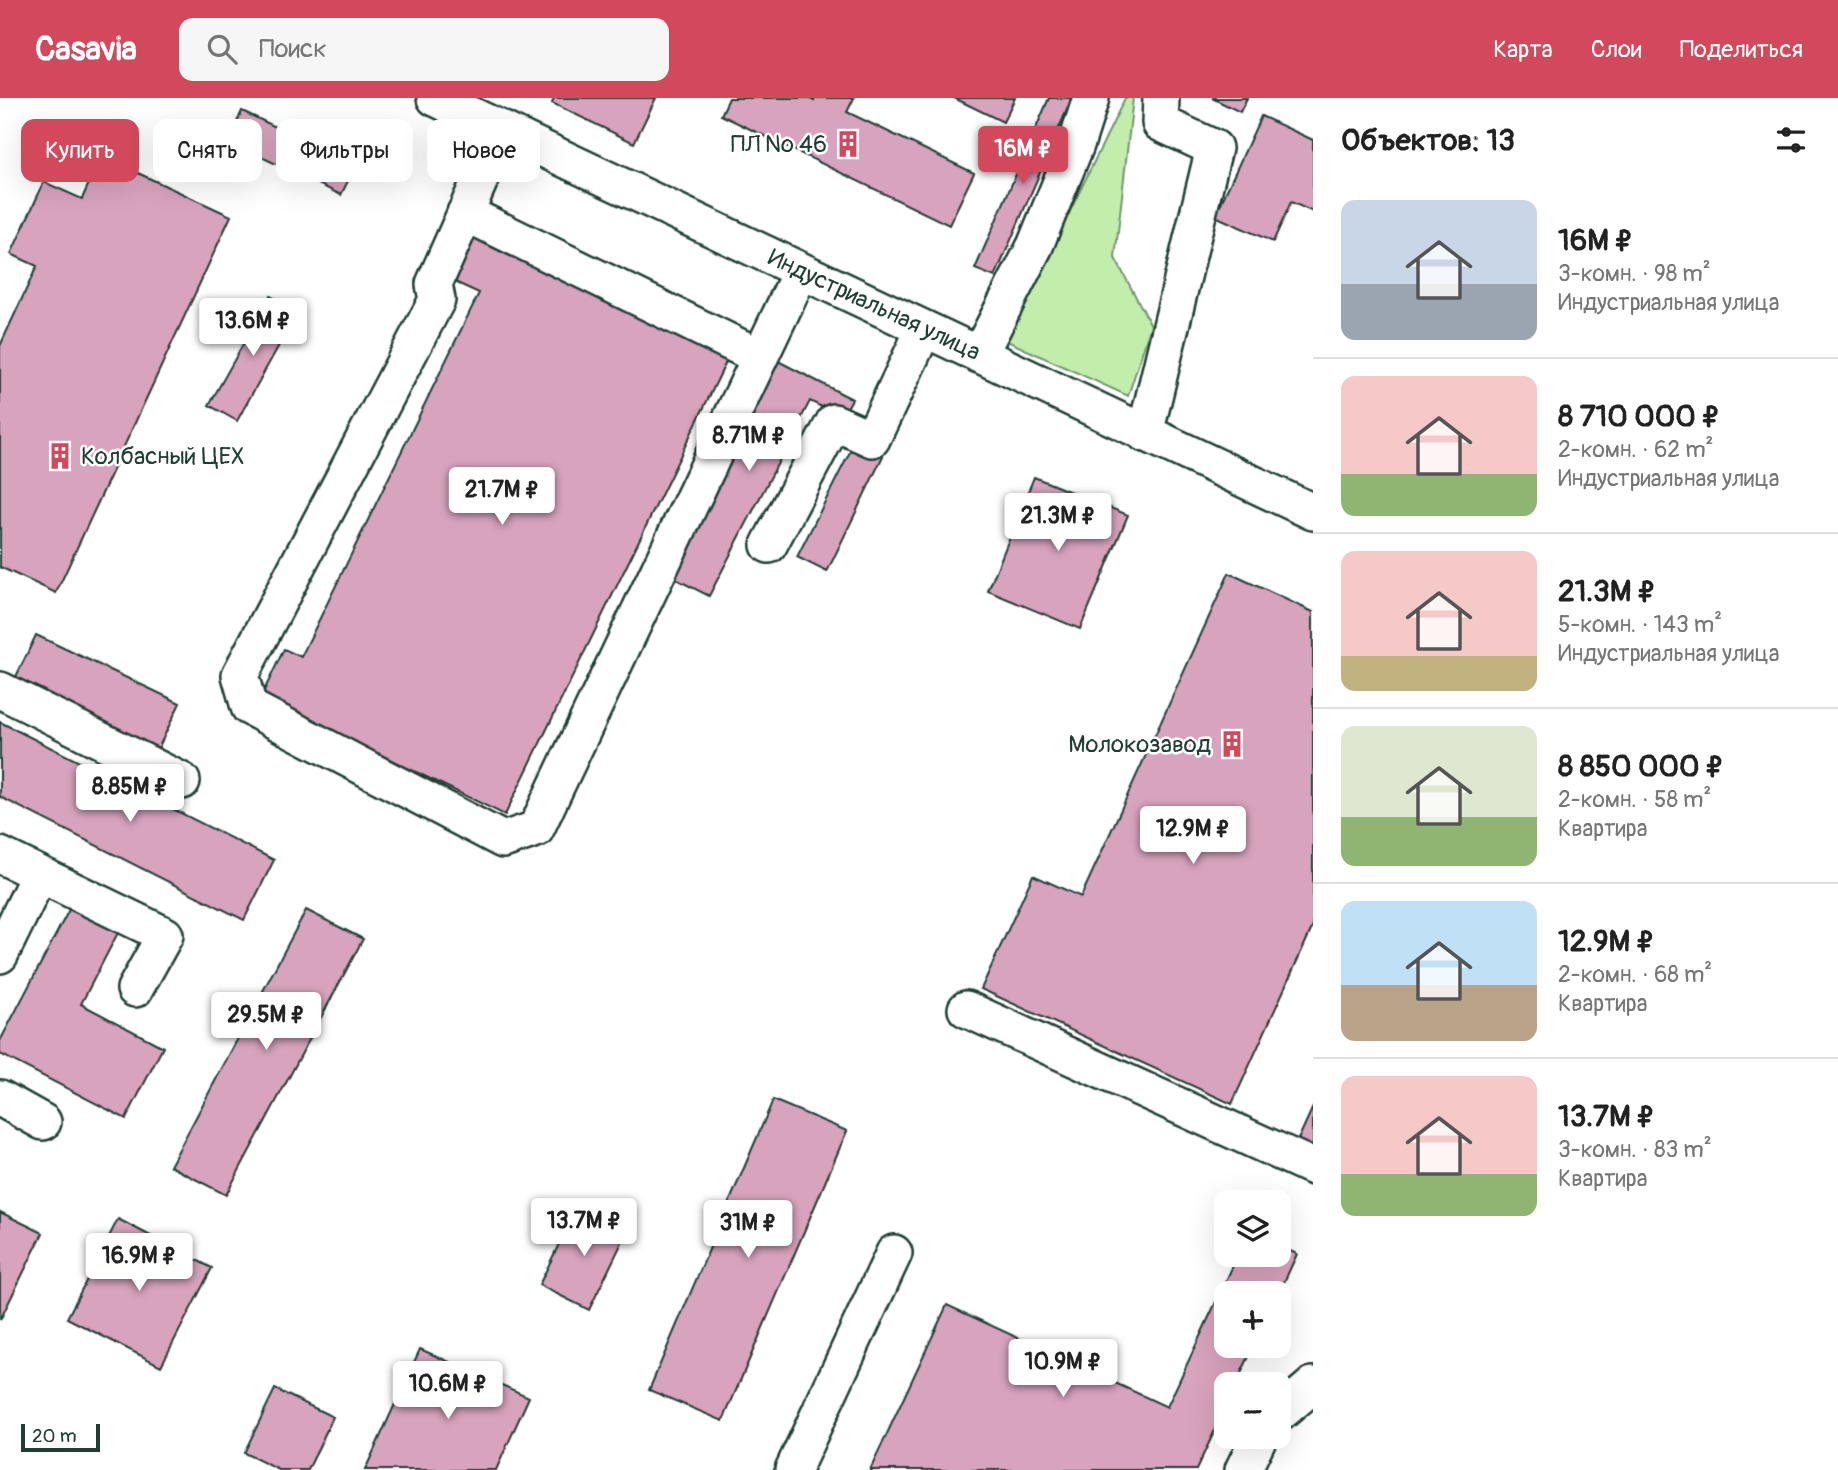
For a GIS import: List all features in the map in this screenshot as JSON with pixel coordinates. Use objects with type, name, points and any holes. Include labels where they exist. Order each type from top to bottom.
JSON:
[{"type":"street","name":"Индустриальная улица","points":[[435,98],[479,119]]},
{"type":"street","points":[[979,355],[1035,246],[1076,145],[1091,98]]},
{"type":"street","points":[[1145,434],[1214,148],[1160,122],[1161,98]]},
{"type":"street","name":"Индустриальная улица","points":[[540,148],[1313,512]]},
{"type":"street","points":[[479,182],[433,284],[437,300],[240,676],[249,707],[503,840],[536,829],[801,271]]},
{"type":"street","points":[[466,213],[760,356]]},
{"type":"street","points":[[769,545],[834,422],[872,439],[923,329]]},
{"type":"street","points":[[0,690],[182,781]]},
{"type":"street","points":[[0,855],[165,935],[135,989]]},
{"type":"street","points":[[0,955],[39,875]]},
{"type":"street","points":[[966,1009],[1313,1167]]},
{"type":"street","points":[[0,1098],[43,1122]]},
{"type":"street","points":[[793,1470],[894,1253]]},
{"type":"street","points":[[1291,1404],[1313,1385]]},
{"type":"street","points":[[1243,1470],[1253,1449]]},
{"type":"green space","points":[[1125,98],[1133,98],[1115,258],[1151,325],[1128,396],[1007,341]]},
{"type":"building","points":[[554,98],[656,98],[634,143],[552,103]]},
{"type":"building","name":"ПЛ № 46","points":[[729,98],[808,98],[814,101],[815,98],[854,98],[847,112],[974,173],[949,225],[721,115]]},
{"type":"building","points":[[954,98],[1015,98],[1003,122]]},
{"type":"building","points":[[1049,98],[1072,98],[995,277],[975,269]]},
{"type":"building","points":[[1212,98],[1247,98],[1240,112]]},
{"type":"building","points":[[242,111],[259,119],[238,119]]},
{"type":"building","points":[[1261,116],[1313,140],[1313,212],[1291,202],[1273,242],[1215,216]]},
{"type":"building","points":[[262,120],[276,127],[276,164],[262,157]]},
{"type":"building","name":"Колбасный ЦЕХ","points":[[139,174],[231,216],[56,593],[0,567],[0,346],[37,266],[11,254],[44,182],[82,199],[90,182],[139,182]]},
{"type":"building","points":[[314,182],[348,182],[341,195]]},
{"type":"building","points":[[471,228],[730,354],[505,815],[261,697],[284,649],[301,657],[479,293],[446,278]]},
{"type":"building","points":[[270,296],[298,311],[237,421],[209,405]]},
{"type":"building","points":[[778,361],[852,399],[842,417],[810,401],[709,596],[668,575]]},
{"type":"building","points":[[855,442],[883,456],[827,572],[797,557]]},
{"type":"building","points":[[1034,477],[1128,515],[1080,629],[988,591]]},
{"type":"building","name":"Молокозавод","points":[[1229,573],[1313,612],[1313,926],[1232,1104],[981,989],[1033,875],[1081,897]]},
{"type":"building","points":[[36,635],[180,703],[156,753],[12,685]]},
{"type":"building","points":[[0,722],[274,860],[244,920],[0,797]]},
{"type":"building","points":[[74,900],[122,925],[81,1004],[163,1047],[126,1119],[0,1054],[0,1041]]},
{"type":"building","points":[[306,910],[363,939],[226,1195],[170,1166]]},
{"type":"building","points":[[773,1100],[847,1131],[723,1421],[649,1390]]},
{"type":"building","points":[[1313,1107],[1313,1153],[1296,1144]]},
{"type":"building","points":[[578,1205],[628,1230],[589,1310],[539,1285]]},
{"type":"building","points":[[0,1212],[43,1233],[0,1320]]},
{"type":"building","points":[[118,1219],[212,1268],[161,1366],[67,1318]]},
{"type":"building","points":[[1291,1251],[1297,1254],[1291,1267]]},
{"type":"building","points":[[1232,1267],[1291,1267],[1285,1281],[1226,1281]]},
{"type":"building","points":[[947,1305],[1167,1407],[1214,1306],[1214,1358],[1248,1358],[1242,1372],[1214,1372],[1214,1432],[1196,1470],[870,1470]]},
{"type":"building","points":[[420,1349],[529,1397],[496,1470],[365,1470]]},
{"type":"building","points":[[275,1389],[333,1417],[308,1470],[279,1470],[244,1453]]},
{"type":"place","name":"ПЛ № 46","points":[[848,144]]},
{"type":"place","name":"Колбасный ЦЕХ","points":[[60,456]]},
{"type":"place","name":"Молокозавод","points":[[1232,744]]}]
